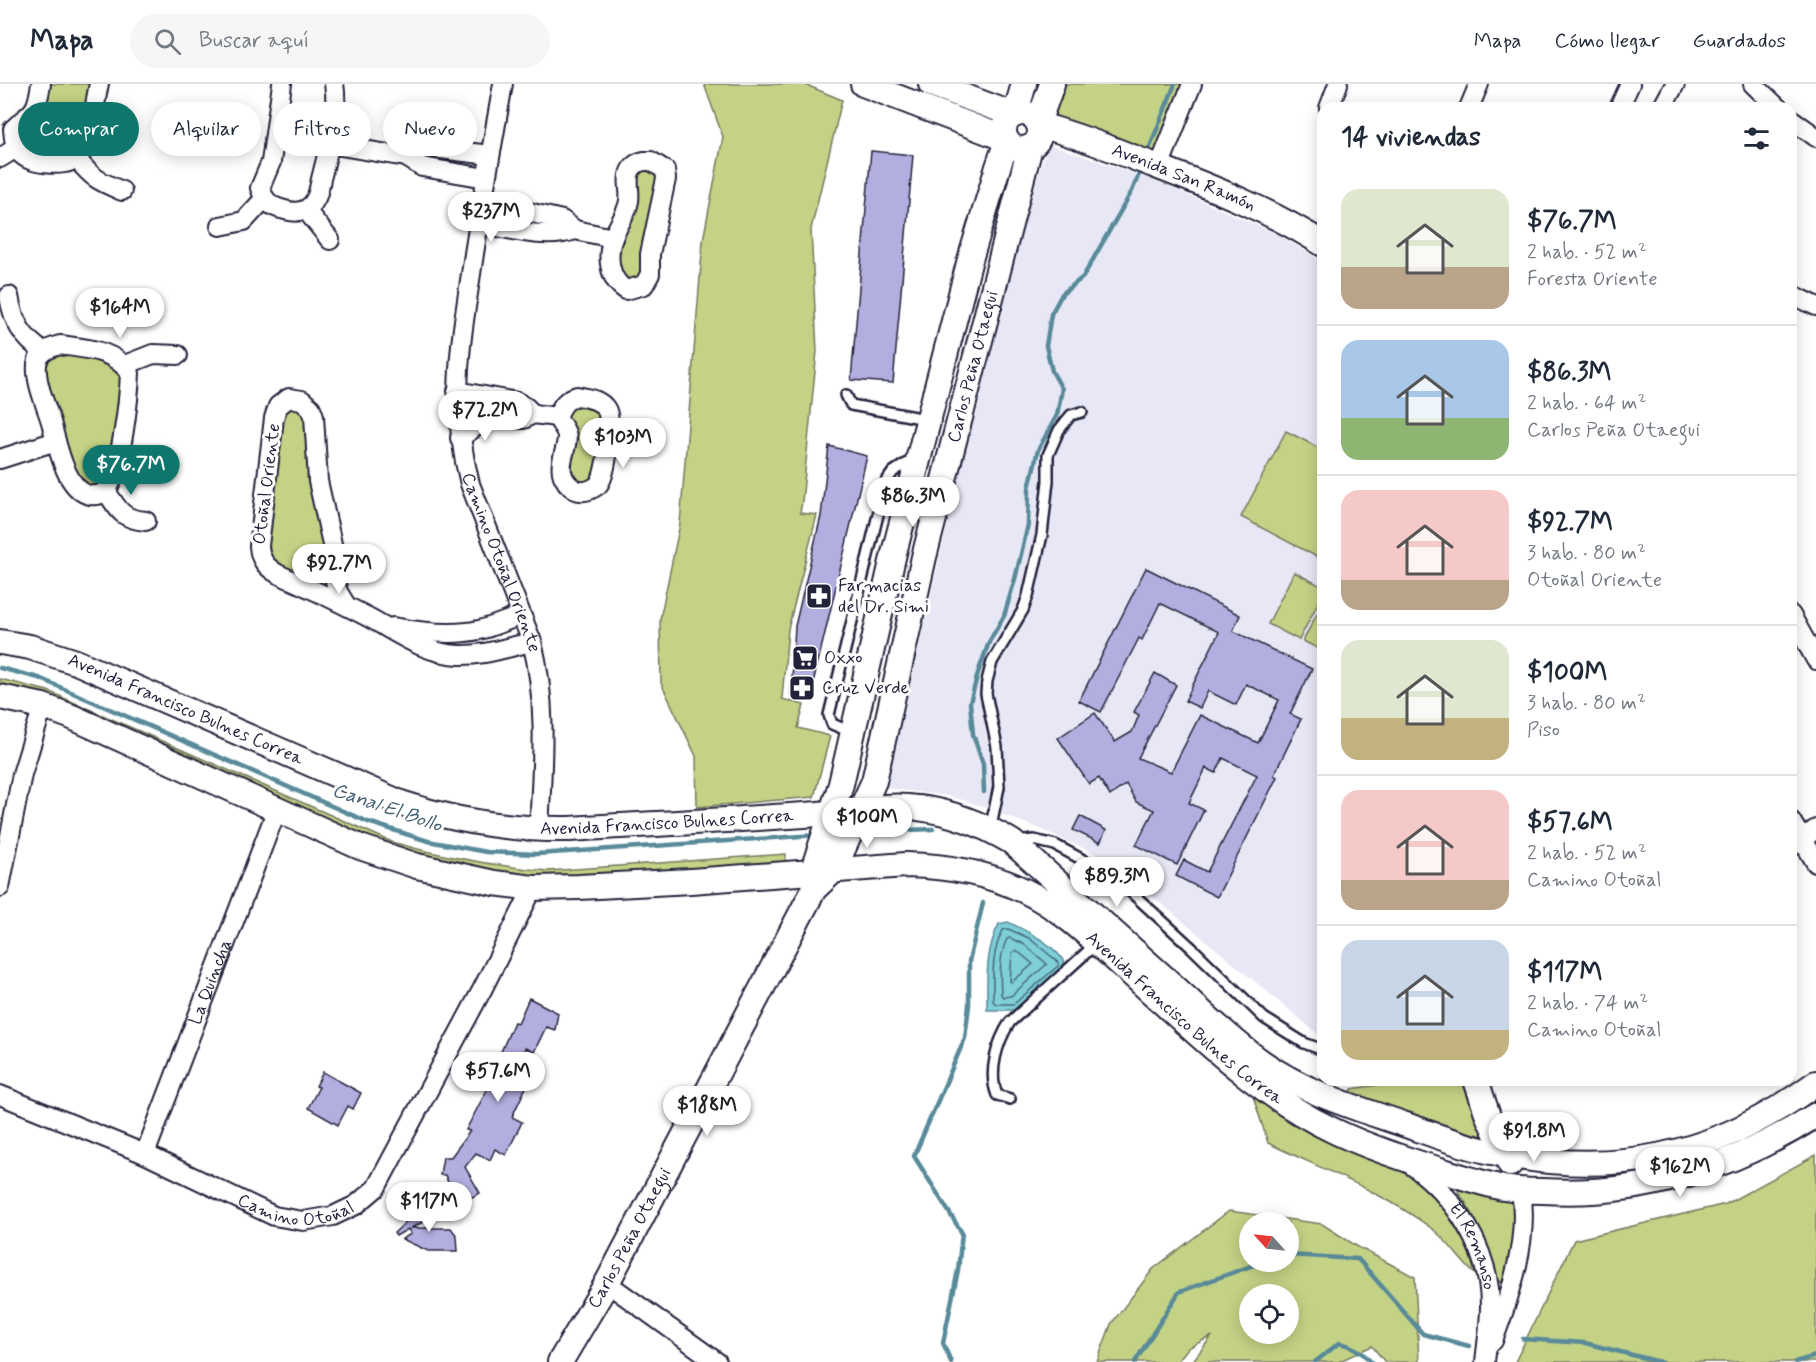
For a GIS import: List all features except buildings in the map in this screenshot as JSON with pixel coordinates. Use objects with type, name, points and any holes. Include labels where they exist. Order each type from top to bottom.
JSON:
[{"type":"street","points":[[41,84],[37,106],[32,115],[7,126],[22,156],[44,163],[63,164],[71,163],[84,150],[99,84]]},
{"type":"street","points":[[282,84],[271,162],[260,188],[264,199],[273,207],[295,213],[306,210],[316,199],[326,156]]},
{"type":"street","points":[[334,84],[335,102]]},
{"type":"street","name":"Camino Otoñal Oriente","points":[[503,84],[478,223],[461,344],[457,391],[460,438],[477,506],[532,642],[537,662],[542,704],[539,829]]},
{"type":"street","name":"Avenida San Ramón","points":[[863,84],[1022,129],[1064,131],[1257,207],[1317,241]]},
{"type":"street","name":"Avenida San Ramón","points":[[931,84],[1022,129]]},
{"type":"street","name":"Carlos Peña Otaegui","points":[[560,1362],[607,1283],[824,869],[859,816],[874,781],[1022,129],[1019,101],[1024,84]]},
{"type":"street","name":"Carlos Peña Otaegui","points":[[824,869],[831,818],[851,732],[894,553],[969,263],[998,167],[1052,84]]},
{"type":"street","points":[[1158,167],[1192,84]]},
{"type":"street","points":[[1331,102],[1338,84]]},
{"type":"street","points":[[1472,102],[1479,84]]},
{"type":"street","points":[[1622,102],[1630,84]]},
{"type":"street","points":[[1665,102],[1675,84]]},
{"type":"street","points":[[1753,84],[1772,102]]},
{"type":"street","points":[[1797,123],[1816,136]]},
{"type":"street","points":[[406,157],[424,147],[490,155]]},
{"type":"street","points":[[0,158],[16,148]]},
{"type":"street","points":[[371,151],[406,157],[422,167],[486,178]]},
{"type":"street","points":[[77,159],[98,181],[122,191]]},
{"type":"street","points":[[644,161],[658,164],[665,170],[666,179],[650,254],[650,274],[644,285],[626,290],[613,279],[610,264],[613,238],[622,222],[629,199],[628,185],[632,168],[638,162],[644,161]]},
{"type":"street","points":[[220,226],[243,221],[264,199]]},
{"type":"street","points":[[482,201],[562,220],[575,230],[613,238]]},
{"type":"street","points":[[306,210],[330,240]]},
{"type":"street","points":[[478,223],[550,235],[575,230]]},
{"type":"street","points":[[9,296],[12,315],[30,342],[44,351]]},
{"type":"street","points":[[1797,297],[1816,306]]},
{"type":"street","points":[[60,345],[107,352],[125,365],[130,373],[130,382],[117,469],[106,491],[97,495],[87,494],[70,482],[56,441],[39,380],[37,364],[44,351],[60,345]]},
{"type":"street","points":[[125,365],[153,354],[178,355]]},
{"type":"street","points":[[457,391],[517,402],[526,406],[533,414]]},
{"type":"street","points":[[577,396],[601,403],[607,409],[611,419],[604,473],[599,484],[587,491],[578,491],[565,481],[562,473],[567,434],[557,417],[561,406],[577,396]]},
{"type":"street","name":"Otoñal Oriente","points":[[346,605],[338,592],[335,581],[335,565],[318,481],[313,412],[302,400],[289,398],[280,403],[275,413],[259,550],[263,562],[269,568],[346,605],[412,643],[435,651],[475,655],[532,642]]},
{"type":"street","points":[[460,438],[489,417],[524,419],[533,414],[557,417]]},
{"type":"street","points":[[0,459],[56,441]]},
{"type":"street","points":[[106,491],[120,511],[131,520],[146,521]]},
{"type":"street","points":[[903,520],[907,528],[916,532],[925,531],[932,526]]},
{"type":"street","points":[[894,553],[906,548],[913,549],[924,557]]},
{"type":"street","points":[[310,588],[322,585],[328,580],[335,565]]},
{"type":"street","name":"Otoñal Oriente","points":[[385,626],[424,631],[461,632],[480,630],[520,616]]},
{"type":"street","points":[[1797,626],[1816,660]]},
{"type":"street","name":"Avenida Francisco Bulnes Correa","points":[[0,642],[30,647],[76,662],[409,806],[479,824],[539,829],[831,818],[859,816],[894,806],[936,810],[973,822],[1012,842],[1240,1046],[1285,1077],[1317,1085]]},
{"type":"street","name":"Avenida Francisco Bulnes Correa","points":[[0,697],[43,706],[72,717],[332,835],[398,860],[455,876],[533,888],[679,882],[824,869],[906,865],[931,865],[980,874],[1004,882],[1063,914],[1249,1077],[1317,1124],[1341,1136],[1402,1158],[1504,1188],[1577,1192],[1633,1187],[1695,1172],[1754,1150],[1816,1115]]},
{"type":"street","points":[[0,887],[22,774],[43,706]]},
{"type":"street","name":"La Quincha","points":[[145,1154],[277,809]]},
{"type":"street","points":[[1797,843],[1816,829]]},
{"type":"street","points":[[1797,845],[1816,863]]},
{"type":"street","name":"Camino Otoñal","points":[[0,1095],[145,1154],[281,1218],[303,1221],[333,1216],[356,1205],[376,1188],[483,988],[533,888]]},
{"type":"street","name":"Avenida Francisco Bulnes Correa","points":[[1321,1086],[1337,1090],[1468,1146],[1505,1154],[1579,1163],[1633,1161],[1693,1148],[1744,1127],[1816,1083]]},
{"type":"street","points":[[1478,1086],[1488,1116],[1515,1172],[1521,1190]]},
{"type":"street","points":[[1337,1090],[1335,1113],[1341,1136]]},
{"type":"street","points":[[1450,1173],[1477,1173],[1501,1160],[1505,1154]]},
{"type":"street","name":"El Remanso","points":[[1402,1158],[1425,1174],[1445,1194],[1462,1218],[1476,1245],[1486,1274],[1490,1304],[1485,1362]]},
{"type":"street","points":[[1577,1192],[1574,1187],[1573,1174],[1579,1163]]},
{"type":"street","name":"El Remanso","points":[[1485,1362],[1506,1306],[1517,1261],[1523,1230],[1521,1190]]},
{"type":"street","points":[[607,1283],[717,1362]]},
{"type":"lane","points":[[846,395],[851,405],[929,419]]},
{"type":"lane","points":[[990,830],[999,787],[997,747],[986,694],[987,681],[992,662],[1011,632],[1028,597],[1042,535],[1048,481],[1048,455],[1059,430],[1071,415],[1082,412]]},
{"type":"lane","points":[[851,732],[832,724],[829,716],[831,704],[886,482],[893,472],[919,455]]},
{"type":"lane","points":[[1012,842],[1034,840],[1055,845],[1121,883],[1264,1018],[1304,1043],[1317,1048]]},
{"type":"lane","points":[[1010,1099],[997,1095],[993,1086],[996,1053],[1001,1037],[1010,1022],[1097,943]]},
{"type":"shaded area","points":[[1048,144],[1156,181],[1279,235],[1317,258],[1317,1033],[1134,881],[1096,854],[1038,828],[970,802],[948,796],[886,788],[973,415],[1020,233]]},
{"type":"green space","points":[[48,84],[91,84],[87,102],[44,102]]},
{"type":"green space","points":[[704,84],[804,84],[842,100],[811,229],[817,351],[800,513],[817,515],[788,629],[782,699],[804,705],[798,728],[830,736],[814,797],[697,807],[696,756],[661,683],[660,619],[680,524],[703,240],[723,137]]},
{"type":"green space","points":[[1062,84],[1185,84],[1156,158],[1058,120],[1053,111]]},
{"type":"green space","points":[[647,168],[656,173],[659,182],[640,282],[620,280],[616,247],[638,170]]},
{"type":"green space","points":[[61,346],[113,358],[126,375],[108,479],[99,489],[80,481],[60,436],[44,360]]},
{"type":"green space","points":[[587,402],[606,417],[600,472],[586,488],[568,473],[562,418],[573,403]]},
{"type":"green space","points":[[294,406],[306,413],[327,549],[327,564],[324,572],[322,576],[313,581],[280,566],[270,556],[267,549],[281,418],[288,407]]},
{"type":"green space","points":[[1286,431],[1317,447],[1317,557],[1241,517]]},
{"type":"green space","points":[[1294,572],[1317,584],[1317,605],[1299,640],[1268,624]]},
{"type":"green space","points":[[1317,614],[1317,648],[1303,641]]},
{"type":"green space","points":[[0,679],[48,691],[392,842],[430,852],[489,864],[548,871],[786,854],[785,867],[578,884],[417,863],[0,695]]},
{"type":"green space","points":[[1371,1086],[1471,1086],[1485,1132],[1483,1140],[1348,1101],[1352,1089]]},
{"type":"green space","points":[[1253,1096],[1318,1132],[1410,1170],[1432,1187],[1468,1249],[1475,1274],[1437,1233],[1412,1215],[1352,1182],[1268,1143]]},
{"type":"green space","points":[[1816,1155],[1816,1362],[1515,1362],[1574,1240],[1726,1204]]},
{"type":"green space","points":[[1459,1188],[1512,1197],[1515,1217],[1514,1252],[1512,1263],[1503,1281],[1499,1282],[1483,1235],[1458,1192]]},
{"type":"green space","points":[[1229,1211],[1239,1212],[1239,1272],[1299,1272],[1299,1221],[1322,1224],[1358,1247],[1415,1277],[1419,1362],[1385,1362],[1372,1346],[1338,1362],[1192,1362],[1212,1336],[1188,1348],[1177,1362],[1097,1362],[1111,1324],[1153,1269]]},
{"type":"water","points":[[1008,922],[1033,935],[1057,952],[1067,967],[1016,1010],[987,1010],[991,945],[999,924]]},
{"type":"waterway","points":[[1149,149],[1175,84]]},
{"type":"waterway","points":[[984,792],[983,764],[973,734],[970,703],[989,642],[1004,616],[1015,579],[1028,525],[1029,488],[1038,450],[1057,415],[1062,389],[1052,371],[1046,346],[1051,314],[1062,294],[1083,277],[1132,191],[1139,174]]},
{"type":"waterway","name":"Canal El Bollo","points":[[0,668],[39,678],[368,822],[428,841],[486,852],[537,854],[816,835]]},
{"type":"waterway","name":"Canal El Bollo","points":[[860,832],[933,829]]},
{"type":"waterway","points":[[951,1362],[943,1343],[958,1270],[962,1233],[914,1156],[965,1038],[969,1005],[969,961],[983,903]]},
{"type":"waterway","points":[[1299,1256],[1358,1259],[1423,1334],[1469,1346]]},
{"type":"waterway","points":[[1135,1362],[1179,1292],[1239,1270]]},
{"type":"waterway","points":[[1523,1339],[1585,1343],[1660,1362]]},
{"type":"waterway","name":"Canal El Bollo","points":[[1315,1362],[1339,1343],[1356,1350],[1371,1362]]},
{"type":"waterway","points":[[1795,1362],[1816,1356]]},
{"type":"place","name":"Farmacias del Dr. Simi","points":[[819,596]]},
{"type":"place","name":"Oxxo","points":[[805,658]]},
{"type":"place","name":"Cruz Verde","points":[[802,688]]}]
